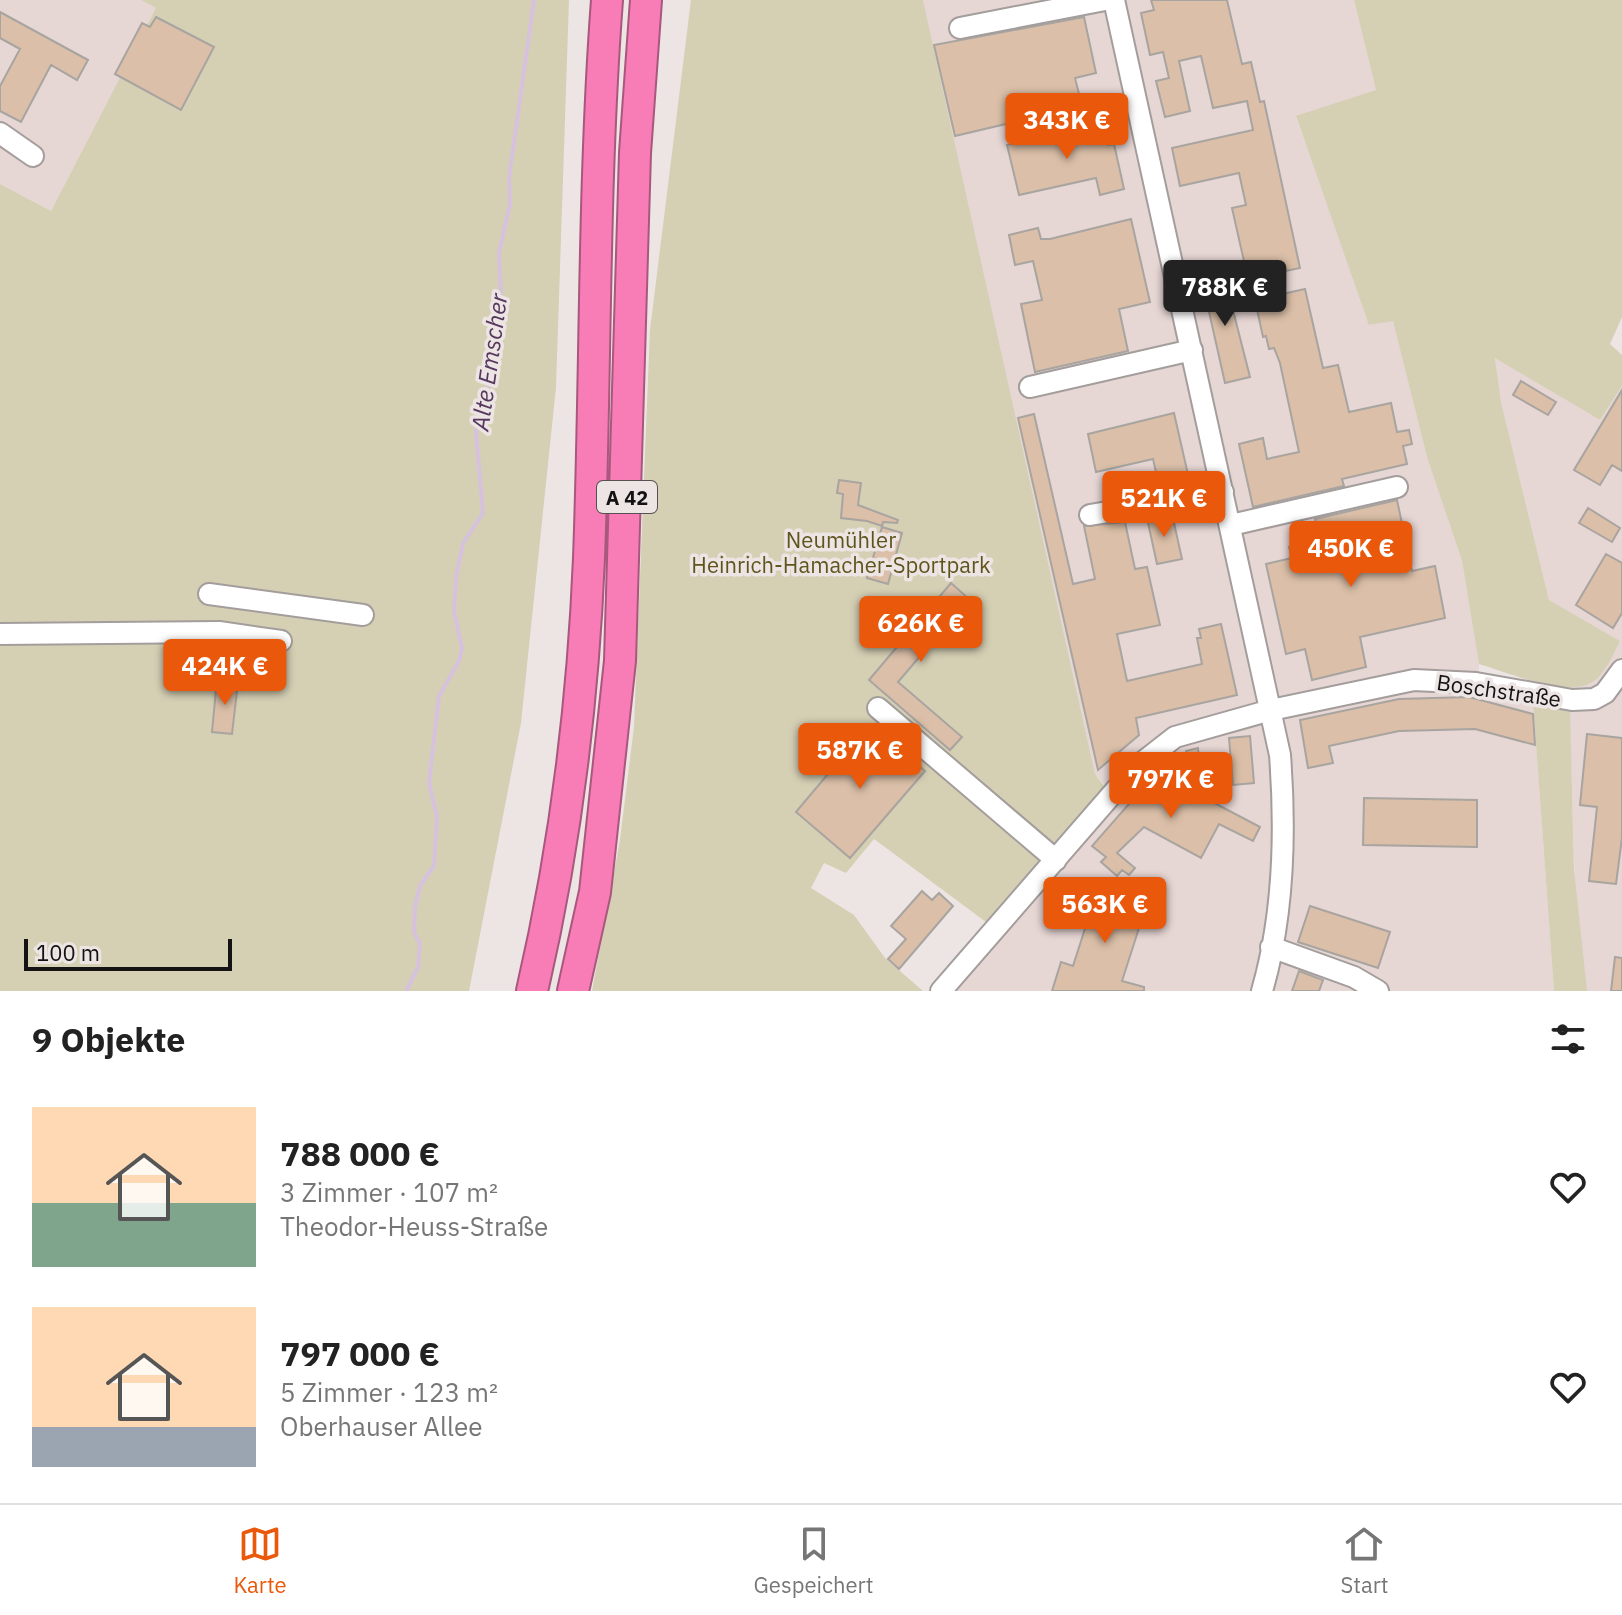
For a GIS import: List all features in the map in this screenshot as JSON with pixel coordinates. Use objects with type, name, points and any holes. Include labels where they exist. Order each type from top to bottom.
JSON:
[{"type":"highway","name":"A 42","points":[[532,991],[555,890],[578,704],[589,560],[597,152],[607,0]]},
{"type":"highway","name":"A 42","points":[[573,991],[597,878],[620,661],[626,559],[635,153],[646,0]]},
{"type":"street","points":[[960,28],[1105,0]]},
{"type":"street","points":[[1114,0],[1271,710],[1283,796],[1282,862],[1262,991]]},
{"type":"street","points":[[0,133],[33,156]]},
{"type":"street","points":[[1030,387],[1192,350]]},
{"type":"street","points":[[1231,525],[1397,487]]},
{"type":"street","points":[[1090,515],[1223,492]]},
{"type":"street","points":[[209,594],[363,615]]},
{"type":"street","points":[[0,634],[219,632],[281,641]]},
{"type":"street","name":"Boschstraße","points":[[1271,710],[1414,680],[1476,683],[1572,700],[1594,699],[1605,693],[1622,670]]},
{"type":"street","points":[[878,708],[1056,860]]},
{"type":"street","points":[[941,991],[1134,769],[1161,745],[1189,730],[1271,710]]},
{"type":"street","points":[[1271,947],[1354,977],[1378,991]]},
{"type":"shaded area","points":[[0,0],[141,0],[156,8],[51,211],[0,184]]},
{"type":"shaded area","points":[[923,0],[1354,0],[1376,90],[1296,117],[1370,325],[1393,320],[1427,457],[1462,561],[1479,664],[1478,694],[1533,702],[1554,991],[951,991],[1118,799],[1095,774]]},
{"type":"shaded area","points":[[1495,357],[1600,420],[1622,386],[1622,991],[1578,991],[1569,686],[1590,684],[1620,641],[1549,600],[1501,402]]},
{"type":"green space","points":[[141,0],[569,0],[556,387],[521,723],[469,991],[0,991],[0,184],[51,211],[156,8]]},
{"type":"green space","name":"Neumühler Heinrich-Hamacher-Sportpark","points":[[691,0],[923,0],[1095,774],[1104,786],[986,922],[874,839],[846,873],[824,863],[811,888],[854,915],[885,958],[923,991],[592,991],[620,840],[634,727],[650,330]]},
{"type":"green space","points":[[1354,0],[1622,0],[1622,317],[1610,344],[1622,355],[1622,386],[1600,420],[1495,358],[1501,402],[1549,600],[1620,641],[1604,670],[1591,683],[1580,687],[1551,685],[1479,664],[1462,561],[1427,457],[1393,321],[1369,325],[1296,116],[1376,90]]},
{"type":"green space","points":[[1533,702],[1570,708],[1574,870],[1587,991],[1554,991]]},
{"type":"building","points":[[1151,0],[1227,0],[1242,64],[1251,62],[1260,102],[1264,101],[1300,268],[1248,279],[1232,208],[1246,205],[1239,173],[1180,186],[1172,148],[1253,130],[1247,101],[1213,108],[1201,56],[1179,61],[1190,111],[1165,117],[1156,81],[1169,78],[1163,52],[1150,55],[1141,13],[1154,10]]},
{"type":"building","points":[[0,12],[88,60],[77,80],[51,65],[21,122],[0,111],[0,86],[20,49],[0,38]]},
{"type":"building","points":[[156,17],[214,47],[181,110],[115,74],[142,23],[150,27]]},
{"type":"building","points":[[1084,17],[1096,73],[1075,78],[1082,106],[955,136],[934,45]]},
{"type":"building","points":[[1102,120],[1108,145],[1114,144],[1124,189],[1100,195],[1096,178],[1019,195],[1007,145],[1089,127],[1088,123]]},
{"type":"building","points":[[1131,219],[1150,302],[1119,309],[1128,351],[1035,372],[1021,304],[1042,300],[1033,261],[1015,265],[1009,235],[1038,228],[1041,239],[1050,239]]},
{"type":"building","points":[[1223,271],[1250,377],[1225,383],[1201,276]]},
{"type":"building","points":[[1305,289],[1323,368],[1338,365],[1349,412],[1391,403],[1397,432],[1409,430],[1412,444],[1403,446],[1407,464],[1342,479],[1344,486],[1253,507],[1239,444],[1263,438],[1267,459],[1299,452],[1280,363],[1274,348],[1269,349],[1266,336],[1263,337],[1255,300]]},
{"type":"building","points":[[1521,381],[1556,402],[1548,415],[1513,395]]},
{"type":"building","points":[[1622,390],[1622,471],[1612,465],[1600,485],[1574,470]]},
{"type":"building","points":[[1174,413],[1189,479],[1180,481],[1181,486],[1160,490],[1153,459],[1096,472],[1088,434]]},
{"type":"building","points":[[1034,414],[1073,584],[1095,579],[1084,526],[1125,522],[1135,569],[1147,567],[1160,625],[1117,634],[1127,681],[1202,664],[1197,638],[1201,638],[1199,629],[1221,624],[1237,695],[1136,718],[1139,735],[1098,770],[1018,418]]},
{"type":"building","points":[[839,480],[861,483],[858,505],[898,520],[897,523],[883,522],[882,526],[841,518],[843,494],[837,493]]},
{"type":"building","points":[[1397,500],[1412,571],[1435,566],[1445,618],[1360,637],[1366,667],[1312,680],[1305,649],[1286,654],[1266,564],[1292,558],[1289,547],[1320,540],[1315,519]]},
{"type":"building","points":[[1588,508],[1620,528],[1612,542],[1579,523]]},
{"type":"building","points":[[1172,514],[1182,559],[1157,564],[1147,518]]},
{"type":"building","points":[[882,527],[902,533],[888,584],[867,578]]},
{"type":"building","points":[[1606,554],[1622,563],[1622,613],[1613,628],[1576,605]]},
{"type":"building","points":[[951,583],[969,599],[898,682],[962,737],[950,750],[869,680]]},
{"type":"building","points":[[217,680],[238,682],[232,734],[212,732]]},
{"type":"building","points":[[1469,697],[1533,714],[1535,745],[1475,729],[1399,731],[1329,746],[1333,763],[1308,768],[1300,720],[1399,699]]},
{"type":"building","points":[[870,724],[925,771],[850,858],[796,812]]},
{"type":"building","points":[[1587,734],[1622,738],[1622,838],[1616,884],[1589,881],[1597,807],[1580,805]]},
{"type":"building","points":[[1250,736],[1254,783],[1233,785],[1229,738]]},
{"type":"building","points":[[1198,748],[1203,797],[1260,827],[1253,841],[1219,824],[1201,858],[1144,827],[1117,853],[1135,868],[1129,875],[1122,870],[1117,876],[1101,862],[1106,857],[1092,846],[1149,781],[1191,803],[1186,751]]},
{"type":"building","points":[[1364,798],[1477,800],[1477,847],[1363,845]]},
{"type":"building","points":[[1099,885],[1148,900],[1122,981],[1144,987],[1144,991],[1052,991],[1061,962],[1073,966]]},
{"type":"building","points":[[922,891],[932,900],[939,893],[953,906],[899,969],[888,959],[906,939],[891,926]]},
{"type":"building","points":[[1310,906],[1390,932],[1378,968],[1298,942]]},
{"type":"building","points":[[1615,957],[1622,958],[1622,991],[1611,991]]},
{"type":"building","points":[[1299,971],[1323,980],[1319,991],[1292,991]]},
{"type":"waterway","name":"Alte Emscher","points":[[406,991],[418,967],[420,944],[414,932],[415,907],[420,886],[434,866],[437,817],[429,783],[439,696],[459,661],[462,648],[454,611],[456,577],[463,543],[483,513],[476,433],[479,409],[488,386],[489,352],[501,298],[499,253],[510,204],[509,178],[534,0]]}]
